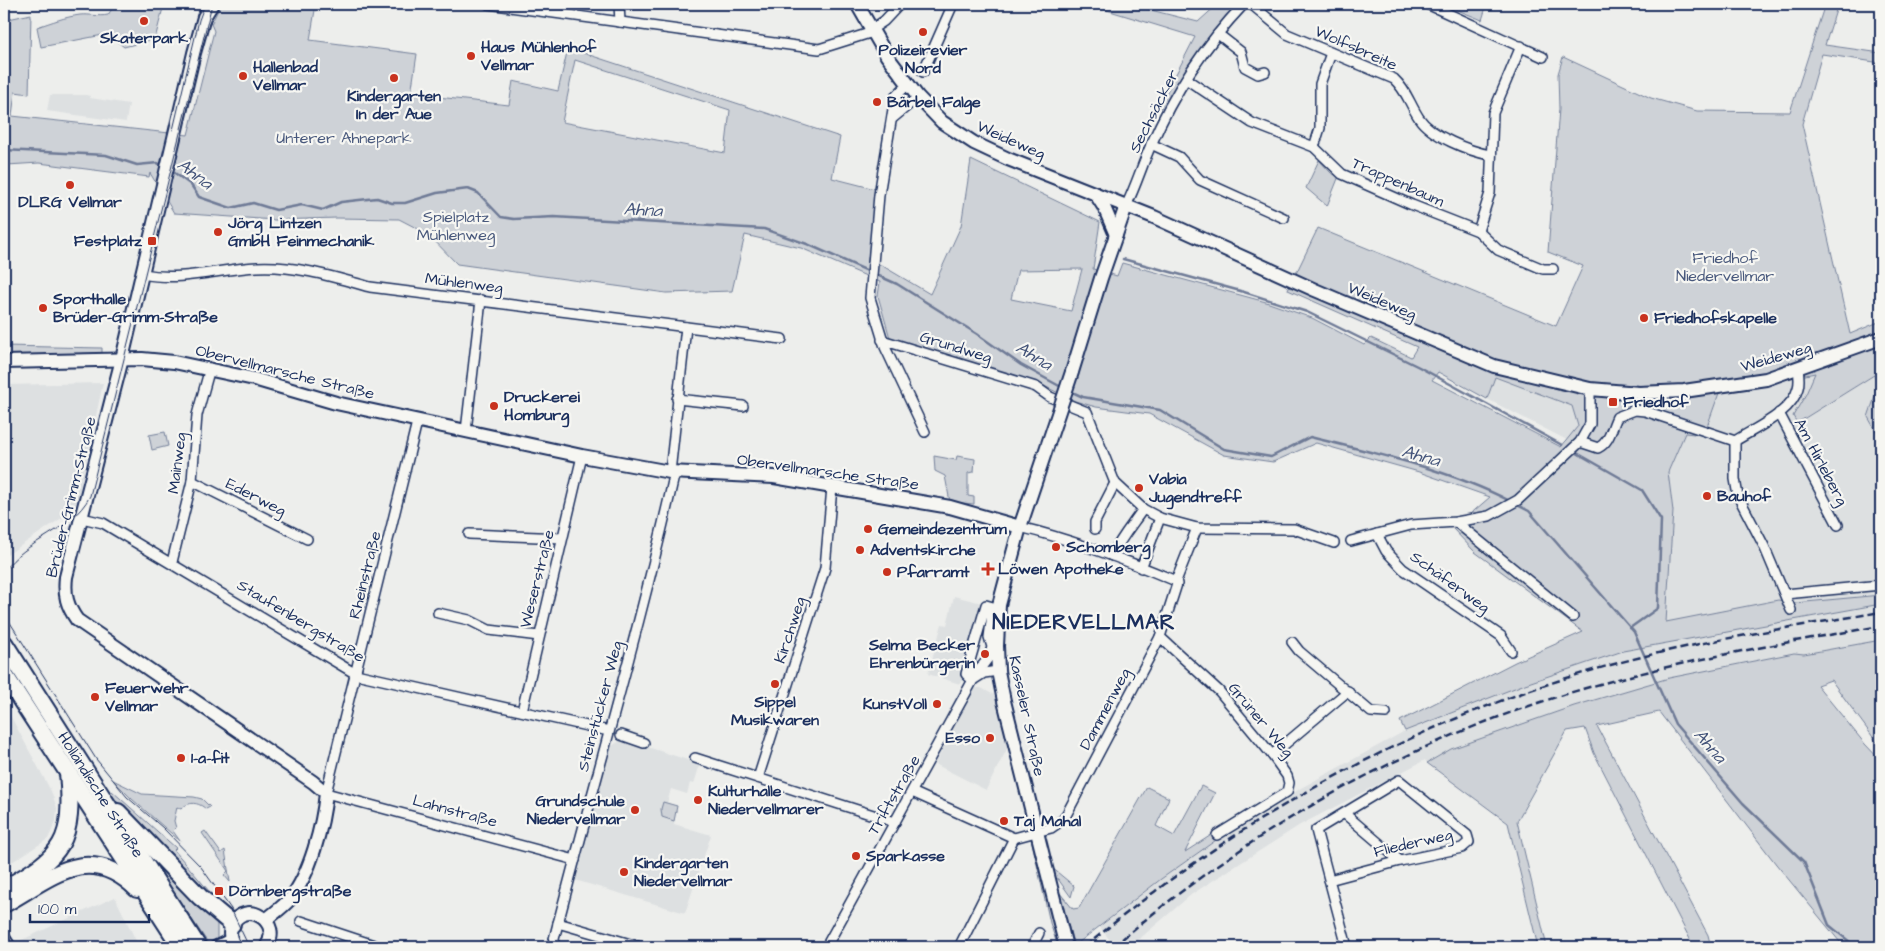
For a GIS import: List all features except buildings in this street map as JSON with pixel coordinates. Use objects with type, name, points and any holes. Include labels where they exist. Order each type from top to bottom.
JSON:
[{"type":"highway","name":"Holländische Straße","points":[[4,643],[198,947]]},
{"type":"highway","name":"Holländische Straße","points":[[4,674],[68,769],[177,941]]},
{"type":"highway","points":[[4,916],[6,898],[54,854],[64,838],[70,812],[68,769]]},
{"type":"highway","points":[[101,797],[128,821],[200,897],[233,937]]},
{"type":"highway","points":[[6,898],[64,870],[87,865],[104,867],[119,874],[153,905]]},
{"type":"street","name":"Brüder-Grimm-Straße","points":[[212,4],[202,24],[143,274],[66,577],[64,592],[68,608],[77,620],[314,782],[326,794]]},
{"type":"street","points":[[488,4],[557,8],[620,22],[819,49],[873,31],[900,4]]},
{"type":"street","points":[[619,4],[620,22]]},
{"type":"street","name":"Weideweg","points":[[857,4],[887,56],[918,97],[942,122],[974,144],[1126,206],[1315,290],[1494,366],[1590,389],[1639,393],[1705,389],[1766,379],[1881,338]]},
{"type":"street","points":[[923,72],[953,4]]},
{"type":"street","name":"Sechsäcker","points":[[1126,206],[1151,144],[1186,79],[1218,34],[1244,4]]},
{"type":"street","name":"Wolfsbreite","points":[[1251,4],[1274,26],[1287,34],[1394,79],[1405,90],[1419,117],[1433,132],[1479,153],[1490,155]]},
{"type":"street","points":[[1427,4],[1543,56]]},
{"type":"street","points":[[1218,34],[1241,52],[1244,68],[1258,74],[1265,72]]},
{"type":"street","points":[[1478,231],[1490,193],[1493,113],[1521,46]]},
{"type":"street","points":[[1314,147],[1320,128],[1320,84],[1332,53]]},
{"type":"street","name":"Trappenbaum","points":[[1186,79],[1252,122],[1314,147],[1342,174],[1412,206],[1478,231],[1498,250],[1543,269],[1553,269]]},
{"type":"street","points":[[909,83],[895,97],[879,195],[870,298],[882,340],[925,432]]},
{"type":"street","points":[[893,118],[918,97]]},
{"type":"street","points":[[1151,144],[1179,157],[1200,180],[1284,218]]},
{"type":"street","points":[[1094,193],[1104,207],[1116,235]]},
{"type":"street","name":"Kasseler Straße","points":[[1066,947],[998,671],[999,605],[1020,527],[1126,206]]},
{"type":"street","name":"Mühlenweg","points":[[143,274],[172,278],[236,268],[282,268],[323,274],[370,287],[782,339]]},
{"type":"street","points":[[466,431],[481,300]]},
{"type":"street","name":"Steinstücker Weg","points":[[552,947],[654,562],[672,472],[677,399],[686,327]]},
{"type":"street","name":"Grundweg","points":[[882,340],[1036,387],[1050,397],[1087,412],[1114,483]]},
{"type":"street","name":"Obervellmarsche Straße","points":[[4,362],[122,359],[174,362],[210,368],[336,404],[582,456],[672,472],[747,474],[959,509],[1056,536],[1177,582]]},
{"type":"street","name":"Mainweg","points":[[172,562],[192,481],[198,415],[210,368]]},
{"type":"street","points":[[1580,442],[1598,448],[1604,445],[1608,441],[1617,417],[1635,410],[1735,441],[1779,413],[1790,402],[1797,391],[1798,368]]},
{"type":"street","points":[[1351,541],[1411,525],[1456,522],[1489,516],[1510,506],[1580,442],[1590,424],[1590,389]]},
{"type":"street","points":[[677,399],[743,406]]},
{"type":"street","name":"Am Hirleberg","points":[[1779,413],[1838,525]]},
{"type":"street","name":"Rheinstraße","points":[[326,794],[417,422]]},
{"type":"street","points":[[1735,441],[1735,479],[1738,496],[1764,546],[1791,610]]},
{"type":"street","name":"Weserstraße","points":[[522,710],[582,456]]},
{"type":"street","name":"Ederweg","points":[[192,481],[307,539]]},
{"type":"street","points":[[1095,529],[1095,522],[1114,483],[1143,510],[1160,518],[1197,528],[1294,529],[1334,543]]},
{"type":"street","name":"Kirchweg","points":[[758,778],[825,568],[832,487]]},
{"type":"street","points":[[1112,556],[1120,538],[1126,534],[1143,510]]},
{"type":"street","name":"Staufenbergstraße","points":[[82,518],[103,523],[172,562],[356,674],[609,731]]},
{"type":"street","points":[[1141,568],[1160,518]]},
{"type":"street","points":[[1456,522],[1573,618]]},
{"type":"street","name":"Dammenweg","points":[[1014,838],[1051,828],[1064,819],[1160,636],[1197,528]]},
{"type":"street","points":[[469,534],[562,538]]},
{"type":"street","name":"Schäferweg","points":[[1377,534],[1386,551],[1403,569],[1501,636],[1511,651]]},
{"type":"street","points":[[1785,594],[1881,585]]},
{"type":"street","points":[[986,605],[989,606],[993,607],[989,638],[992,647],[989,657],[983,666],[969,676],[966,674],[986,605]]},
{"type":"street","points":[[438,613],[469,620],[489,630],[539,636]]},
{"type":"street","name":"Grüner Weg","points":[[1160,636],[1219,691],[1287,776],[1289,783],[1287,792],[1217,835]]},
{"type":"street","points":[[1292,642],[1298,651],[1371,712],[1386,713]]},
{"type":"street","name":"Triftstraße","points":[[826,947],[973,680],[984,673],[998,671]]},
{"type":"street","points":[[1272,755],[1348,691]]},
{"type":"street","points":[[621,735],[644,743]]},
{"type":"street","points":[[695,758],[895,822]]},
{"type":"street","name":"Fliederweg","points":[[1329,880],[1400,861],[1462,848],[1468,842],[1467,835],[1398,780],[1345,814]]},
{"type":"street","points":[[912,792],[1014,838],[959,947]]},
{"type":"street","points":[[266,920],[289,900],[300,882],[312,855],[326,794]]},
{"type":"street","name":"Lahnstraße","points":[[326,794],[576,860]]},
{"type":"street","points":[[1347,947],[1316,830],[1345,814],[1400,861]]},
{"type":"street","points":[[217,947],[233,937],[246,914],[257,914],[266,920],[271,930],[269,945]]},
{"type":"street","points":[[301,922],[380,947]]},
{"type":"street","points":[[558,923],[641,947]]},
{"type":"street","points":[[1032,947],[1039,933]]},
{"type":"street","points":[[4,939],[9,947]]},
{"type":"shaded area","points":[[50,95],[86,95],[90,96],[90,98],[129,104],[126,122],[47,111]]},
{"type":"shaded area","points":[[1815,373],[1806,394],[1798,423],[1874,375],[1879,385],[1868,417],[1881,440],[1881,595],[1795,603],[1778,600],[1666,623],[1673,511],[1668,472],[1685,432],[1704,435],[1719,393]]},
{"type":"shaded area","points":[[1494,377],[1572,406],[1578,426],[1569,441],[1487,399]]},
{"type":"shaded area","points":[[103,383],[78,499],[72,511],[4,557],[4,385]]},
{"type":"shaded area","points":[[954,596],[986,604],[966,674],[960,684],[928,674],[942,624],[947,625]]},
{"type":"shaded area","points":[[1881,604],[1881,640],[1804,654],[1794,653],[1669,678],[1574,706],[1451,749],[1427,763],[1425,760],[1300,825],[1192,894],[1130,947],[1115,947],[1100,927],[1211,843],[1301,788],[1405,731],[1525,684],[1623,651]]},
{"type":"shaded area","points":[[974,688],[981,688],[996,696],[1009,745],[986,790],[935,764]]},
{"type":"shaded area","points":[[4,704],[51,791],[57,808],[56,821],[48,839],[4,867]]},
{"type":"shaded area","name":"Grundschule Niedervellmar","points":[[623,739],[700,764],[694,784],[690,783],[687,794],[671,789],[667,803],[677,806],[674,824],[711,835],[685,913],[575,880],[610,747]]},
{"type":"shaded area","points":[[115,897],[139,947],[4,947],[4,933],[11,945]]},
{"type":"green space","points":[[115,4],[164,4],[155,39],[124,47],[108,34],[41,47],[37,27],[74,16],[108,15]]},
{"type":"green space","points":[[221,4],[316,4],[310,40],[417,54],[411,94],[509,105],[513,81],[558,91],[568,48],[840,137],[832,178],[875,189],[868,262],[881,265],[930,294],[961,226],[971,160],[1100,222],[1093,269],[1117,276],[1122,263],[1266,302],[1312,318],[1364,345],[1371,338],[1411,357],[1417,347],[1288,290],[1318,228],[1556,326],[1583,266],[1548,252],[1559,109],[1558,74],[1563,57],[1651,98],[1697,111],[1790,112],[1825,4],[1838,4],[1825,45],[1881,53],[1881,63],[1822,54],[1802,124],[1850,334],[1881,321],[1881,440],[1868,417],[1879,385],[1874,375],[1797,423],[1793,416],[1806,394],[1815,373],[1719,393],[1704,435],[1685,433],[1668,472],[1673,511],[1666,622],[1778,600],[1795,603],[1881,595],[1881,604],[1623,651],[1525,684],[1405,731],[1400,721],[1515,662],[1583,632],[1475,552],[1453,529],[1490,497],[1419,472],[1316,443],[1273,462],[1224,455],[1149,414],[1096,407],[1075,401],[1040,384],[890,338],[878,296],[880,282],[801,248],[745,235],[732,291],[666,293],[457,264],[428,234],[399,219],[275,220],[174,213],[150,173],[149,177],[39,163],[7,165],[7,207],[4,207],[4,20],[31,14],[29,94],[15,92],[12,116],[188,135],[214,31],[211,24]],"holes":[[[575,60],[730,110],[725,153],[562,122]],[[1082,269],[1071,311],[1011,299],[1018,270]],[[1438,372],[1487,399],[1495,377],[1572,406],[1578,426],[1561,447],[1432,380]]]},
{"type":"green space","points":[[1087,4],[1127,4],[1198,22],[1218,4],[1240,4],[1166,109],[1159,107],[1195,37]]},
{"type":"green space","points":[[1443,4],[1487,4],[1482,20]]},
{"type":"green space","points":[[1319,160],[1331,173],[1339,176],[1327,206],[1306,188]]},
{"type":"green space","points":[[4,346],[102,348],[102,356],[4,358]]},
{"type":"green space","points":[[165,432],[168,446],[152,450],[149,435]]},
{"type":"green space","points":[[934,456],[956,460],[957,456],[975,459],[974,472],[968,473],[968,496],[974,497],[974,504],[950,502],[945,476],[935,471]]},
{"type":"green space","points":[[1881,640],[1881,748],[1831,680],[1817,685],[1881,761],[1881,947],[1844,947],[1776,864],[1659,712],[1597,726],[1708,935],[1711,947],[1694,947],[1594,753],[1585,728],[1567,731],[1517,821],[1547,947],[1538,947],[1508,823],[1427,763],[1451,749],[1574,706],[1669,678],[1794,653],[1804,654]]},
{"type":"green space","points":[[113,780],[142,794],[194,797],[202,799],[210,807],[206,809],[193,803],[181,809],[177,807],[174,821],[176,828],[173,831],[180,841]]},
{"type":"green space","points":[[1201,786],[1215,793],[1185,852],[1216,832],[1219,838],[1161,879],[1074,946],[1059,892],[1073,909],[1079,908],[1147,787],[1169,798],[1156,826],[1174,836]]},
{"type":"green space","points":[[112,791],[176,848],[174,850],[209,891],[202,895],[127,815],[110,792]]},
{"type":"green space","points":[[663,802],[677,806],[674,821],[662,817],[661,809]]},
{"type":"green space","points":[[205,831],[221,853],[225,850],[230,882],[224,875],[228,871],[202,833]]},
{"type":"green space","points":[[134,832],[217,921],[217,939],[208,943],[156,866],[151,866]]},
{"type":"green space","points":[[1031,838],[1034,839],[1061,947],[1058,947],[1050,923]]},
{"type":"green space","points":[[1051,867],[1074,886],[1071,897],[1058,879],[1054,878]]},
{"type":"waterway","name":"Ahna","points":[[4,150],[106,155],[137,165],[158,163],[162,166]]},
{"type":"waterway","name":"Ahna","points":[[172,171],[191,185],[199,197],[231,208],[253,203],[276,210],[302,205],[323,210],[341,202],[377,198],[392,203],[405,203],[437,193],[468,189],[478,193],[501,217],[514,219],[554,217],[764,229],[807,244],[897,284],[977,334],[1021,365],[1063,388]]},
{"type":"waterway","points":[[1123,259],[1244,292],[1307,312],[1419,367],[1562,445]]},
{"type":"waterway","name":"Ahna","points":[[1070,391],[1083,397],[1160,410],[1224,449],[1271,457],[1310,437],[1438,471],[1510,501]]},
{"type":"waterway","points":[[1577,453],[1642,490],[1661,520],[1658,608],[1630,628]]},
{"type":"waterway","name":"Ahna","points":[[1515,504],[1529,511],[1634,632],[1675,724],[1743,803],[1804,862],[1829,925],[1856,947]]},
{"type":"tram line","points":[[173,130],[199,20],[205,4]]},
{"type":"tram line","points":[[4,571],[24,551],[72,518],[90,496],[212,4]]},
{"type":"tram line","points":[[4,613],[96,759],[127,797],[163,828],[201,867],[231,909],[249,947]]},
{"type":"railway","points":[[1085,947],[1144,899],[1206,855],[1270,814],[1336,776],[1404,742],[1474,711],[1545,685],[1650,655],[1749,634],[1881,612]]},
{"type":"railway","points":[[1113,947],[1165,904],[1277,826],[1336,792],[1396,761],[1458,733],[1522,709],[1622,678],[1733,653],[1881,626]]},
{"type":"place","name":"Skaterpark","points":[[144,21]]},
{"type":"place","name":"Polizeirevier Nord","points":[[923,32]]},
{"type":"place","name":"Haus Mühlenhof Vellmar","points":[[471,56]]},
{"type":"place","name":"Hallenbad Vellmar","points":[[243,76]]},
{"type":"place","name":"Kindergarten In der Aue","points":[[394,78]]},
{"type":"place","name":"Bärbel Falge","points":[[877,102]]},
{"type":"place","name":"DLRG Vellmar","points":[[70,185]]},
{"type":"place","name":"Jörg Lintzen GmbH Feinmechanik","points":[[218,232]]},
{"type":"place","name":"Festplatz","points":[[152,241]]},
{"type":"place","name":"Sporthalle Brüder-Grimm-Straße","points":[[43,308]]},
{"type":"place","name":"Friedhofskapelle","points":[[1644,318]]},
{"type":"place","name":"Friedhof","points":[[1613,402]]},
{"type":"place","name":"Druckerei Homburg","points":[[494,406]]},
{"type":"place","name":"Vabia Jugendtreff","points":[[1139,488]]},
{"type":"place","name":"Bauhof","points":[[1707,496]]},
{"type":"place","name":"Gemeindezentrum","points":[[868,529]]},
{"type":"place","name":"Schomberg","points":[[1056,547]]},
{"type":"place","name":"Adventskirche","points":[[860,550]]},
{"type":"place","name":"Löwen Apotheke","points":[[988,569]]},
{"type":"place","name":"Pfarramt","points":[[887,572]]},
{"type":"place","name":"Selma Becker Ehrenbürgerin","points":[[985,654]]},
{"type":"place","name":"Sippel Musikwaren","points":[[775,684]]},
{"type":"place","name":"Feuerwehr Vellmar","points":[[95,697]]},
{"type":"place","name":"KunstVoll","points":[[937,704]]},
{"type":"place","name":"Esso","points":[[990,738]]},
{"type":"place","name":"1-a-fit","points":[[181,758]]},
{"type":"place","name":"Kulturhalle Niedervellmarer","points":[[698,800]]},
{"type":"place","name":"Grundschule Niedervellmar","points":[[635,810]]},
{"type":"place","name":"Taj Mahal","points":[[1004,821]]},
{"type":"place","name":"Sparkasse","points":[[856,856]]},
{"type":"place","name":"Kindergarten Niedervellmar","points":[[624,872]]},
{"type":"place","name":"Dörnbergstraße","points":[[219,891]]},
{"type":"district","name":"NIEDERVELLMAR","points":[[1084,622]]},
{"type":"park label","name":"Unterer Ahnepark","points":[[344,138]]},
{"type":"park label","name":"Spielplatz Mühlenweg","points":[[456,226]]},
{"type":"park label","name":"Friedhof Niedervellmar","points":[[1725,267]]}]
